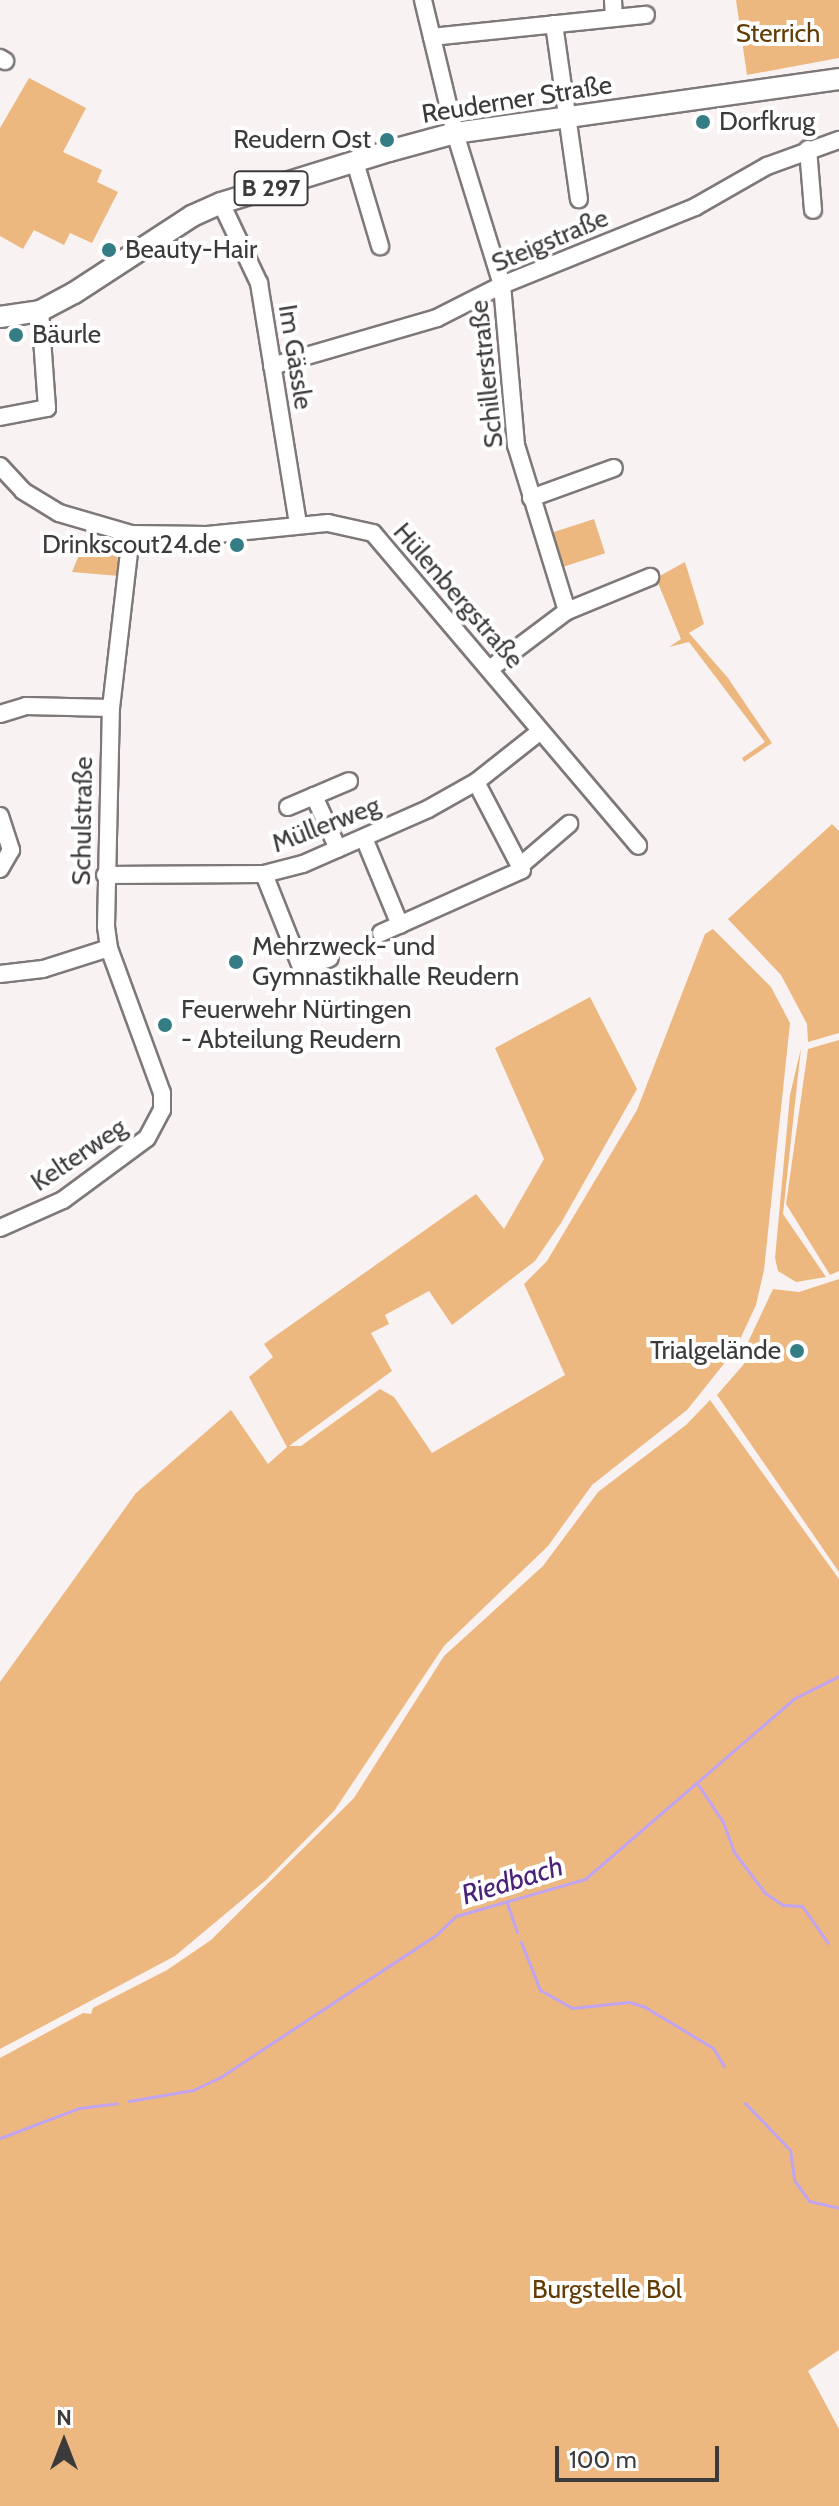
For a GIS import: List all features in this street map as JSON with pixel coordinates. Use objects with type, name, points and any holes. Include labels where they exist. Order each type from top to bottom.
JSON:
[{"type":"main road","name":"Reuderner Straße","points":[[0,317],[40,311],[221,203],[455,133],[839,79]]},
{"type":"street","name":"Schillerstraße","points":[[423,0],[455,133],[502,285],[516,445],[567,611]]},
{"type":"street","points":[[613,0],[614,18]]},
{"type":"street","points":[[432,37],[646,15]]},
{"type":"street","points":[[554,24],[579,199]]},
{"type":"street","name":"Steigstraße","points":[[272,366],[437,318],[502,285],[695,207],[808,149],[839,140]]},
{"type":"street","points":[[808,149],[813,210]]},
{"type":"street","points":[[355,162],[380,246]]},
{"type":"street","name":"Im Gässle","points":[[221,203],[259,283],[298,525]]},
{"type":"street","points":[[0,417],[47,408],[40,311]]},
{"type":"street","name":"Hülenbergstraße","points":[[0,466],[23,491],[59,513],[131,534],[207,535],[298,525],[352,525],[373,533],[491,668],[538,733],[638,846]]},
{"type":"street","points":[[531,498],[614,468]]},
{"type":"street","name":"Schulstraße","points":[[131,534],[111,708],[105,875],[109,948],[162,1101]]},
{"type":"street","points":[[491,668],[567,611],[650,577]]},
{"type":"street","points":[[0,714],[26,706],[111,708]]},
{"type":"street","name":"Müllerweg","points":[[105,875],[264,874],[364,838],[476,782],[538,733]]},
{"type":"street","points":[[288,807],[349,781]]},
{"type":"street","points":[[381,933],[522,870],[476,782]]},
{"type":"street","points":[[314,796],[338,849]]},
{"type":"street","points":[[0,816],[11,850],[0,869]]},
{"type":"street","points":[[520,866],[569,824]]},
{"type":"street","points":[[364,838],[400,925]]},
{"type":"street","points":[[264,874],[301,967],[330,958]]},
{"type":"street","points":[[0,974],[43,969],[109,948]]},
{"type":"street","name":"Kelterweg","points":[[0,1228],[63,1200],[129,1152],[154,1131],[162,1101]]},
{"type":"green space","name":"Sterrich","points":[[736,0],[839,0],[839,58],[747,75]]},
{"type":"green space","points":[[29,78],[86,108],[63,152],[102,170],[97,182],[118,192],[92,243],[70,233],[64,245],[34,230],[23,249],[0,236],[0,128]]},
{"type":"green space","points":[[594,519],[605,553],[560,568],[549,534]]},
{"type":"green space","points":[[88,533],[117,549],[119,576],[72,572]]},
{"type":"green space","points":[[685,562],[704,624],[689,633],[728,678],[772,743],[744,762],[742,758],[765,742],[689,642],[669,647],[681,639],[656,578]]},
{"type":"green space","points":[[832,824],[839,831],[839,1033],[808,1042],[807,1024],[781,975],[728,919]]},
{"type":"green space","points":[[713,929],[771,987],[790,1023],[764,1270],[756,1305],[735,1350],[687,1410],[592,1485],[548,1546],[444,1646],[334,1811],[266,1880],[175,1956],[0,2049],[0,1682],[136,1493],[231,1410],[268,1464],[287,1447],[249,1377],[273,1357],[264,1344],[476,1194],[504,1229],[544,1159],[495,1048],[590,997],[637,1089],[561,1223],[535,1261],[452,1325],[429,1291],[385,1315],[389,1324],[371,1333],[392,1371],[289,1446],[301,1446],[380,1389],[394,1397],[432,1453],[565,1375],[524,1284],[547,1261],[637,1110],[705,934]]},
{"type":"green space","points":[[839,1040],[839,1271],[830,1275],[786,1204],[808,1049]]},
{"type":"green space","points":[[801,1048],[783,1214],[826,1277],[796,1282],[778,1271],[775,1258],[790,1095]]},
{"type":"green space","points":[[839,1279],[839,1572],[717,1395],[744,1364],[741,1357],[773,1289],[799,1292]]},
{"type":"green space","name":"Burgstelle Bol","points":[[710,1400],[839,1579],[839,2350],[808,2371],[839,2429],[839,2506],[0,2506],[0,2058],[83,2013],[91,2014],[93,2008],[167,1970],[211,1940],[354,1798],[444,1656],[543,1566],[598,1492],[686,1425]]},
{"type":"waterway","name":"Riedbach","points":[[129,2101],[193,2090],[219,2078],[436,1935],[456,1916],[585,1879],[795,1698],[839,1676]]},
{"type":"waterway","points":[[697,1783],[723,1822],[734,1852],[765,1893],[783,1905],[802,1906],[828,1943]]},
{"type":"waterway","points":[[507,1903],[517,1932]]},
{"type":"waterway","points":[[521,1942],[540,1990],[572,2008],[629,2002],[645,2007],[713,2048],[724,2066]]},
{"type":"waterway","name":"Riedbach","points":[[0,2138],[79,2108],[117,2103]]},
{"type":"waterway","points":[[745,2103],[790,2150],[794,2180],[809,2201],[839,2208]]},
{"type":"place","name":"Dorfkrug","points":[[703,122]]},
{"type":"place","name":"Reudern Ost","points":[[387,140]]},
{"type":"place","name":"Beauty-Hair","points":[[109,250]]},
{"type":"place","name":"Bäurle","points":[[16,335]]},
{"type":"place","name":"Drinkscout24.de","points":[[237,545]]},
{"type":"place","name":"Mehrzweck- und Gymnastikhalle Reudern","points":[[236,962]]},
{"type":"place","name":"Feuerwehr Nürtingen - Abteilung Reudern","points":[[165,1025]]},
{"type":"place","name":"Trialgelände","points":[[797,1351]]}]
